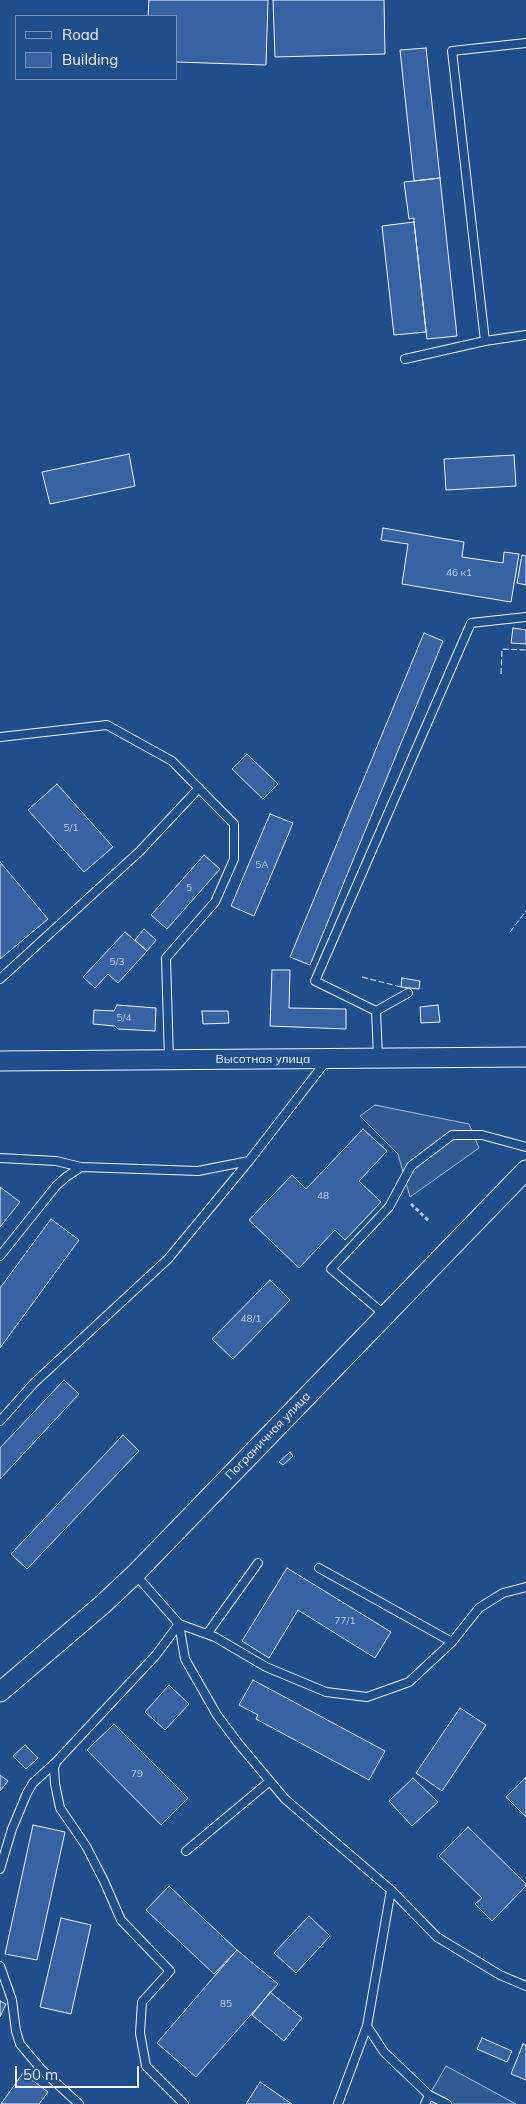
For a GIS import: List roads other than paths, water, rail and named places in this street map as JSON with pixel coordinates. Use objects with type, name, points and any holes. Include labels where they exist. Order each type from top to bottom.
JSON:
[{"type":"street","points":[[503,1057],[526,1072]]},
{"type":"street","name":"Высотная улица","points":[[0,1061],[526,1057]]},
{"type":"street","name":"Пограничная улица","points":[[0,1692],[102,1605],[135,1574],[526,1170]]},
{"type":"lane","points":[[485,341],[452,51],[526,42]]},
{"type":"lane","points":[[404,359],[485,341],[526,335]]},
{"type":"lane","points":[[376,1011],[315,981],[471,623],[526,617]]},
{"type":"lane","points":[[0,737],[107,725],[172,761],[234,824],[234,860],[215,902],[166,958],[169,1060]]},
{"type":"lane","points":[[0,979],[140,851],[199,788]]},
{"type":"lane","points":[[376,1011],[408,993]]},
{"type":"lane","points":[[376,1011],[378,1058]]},
{"type":"lane","points":[[0,1421],[34,1383],[168,1259],[249,1161],[328,1059]]},
{"type":"lane","points":[[385,1315],[331,1270],[389,1207],[411,1166],[452,1135],[482,1135],[526,1147]]},
{"type":"lane","points":[[0,1158],[56,1161],[81,1167],[198,1171],[249,1161]]},
{"type":"lane","points":[[0,1256],[56,1186],[81,1167]]},
{"type":"lane","points":[[207,1634],[258,1563]]},
{"type":"lane","points":[[318,1568],[452,1642]]},
{"type":"lane","points":[[135,1574],[179,1624],[207,1634],[266,1668],[326,1692],[368,1697],[408,1682],[452,1642],[479,1608],[503,1593],[526,1587]]},
{"type":"lane","points":[[0,1869],[12,1829],[25,1798],[34,1783],[156,1655],[179,1624]]},
{"type":"lane","points":[[179,1624],[185,1659],[216,1715],[285,1799],[391,1890],[437,1938],[500,1975],[526,1986]]},
{"type":"lane","points":[[56,1762],[54,1768],[55,1784],[60,1808],[86,1846],[121,1920],[170,1971],[142,2002],[140,2033],[146,2066],[184,2104]]},
{"type":"lane","points":[[186,1852],[270,1781]]},
{"type":"lane","points":[[338,2104],[366,2026],[391,1890]]},
{"type":"lane","points":[[0,1966],[12,2000],[16,2031],[20,2044],[41,2069],[78,2104]]},
{"type":"lane","points":[[366,2026],[384,2052],[429,2095],[447,2104]]},
{"type":"lane","points":[[425,2104],[429,2095]]}]
